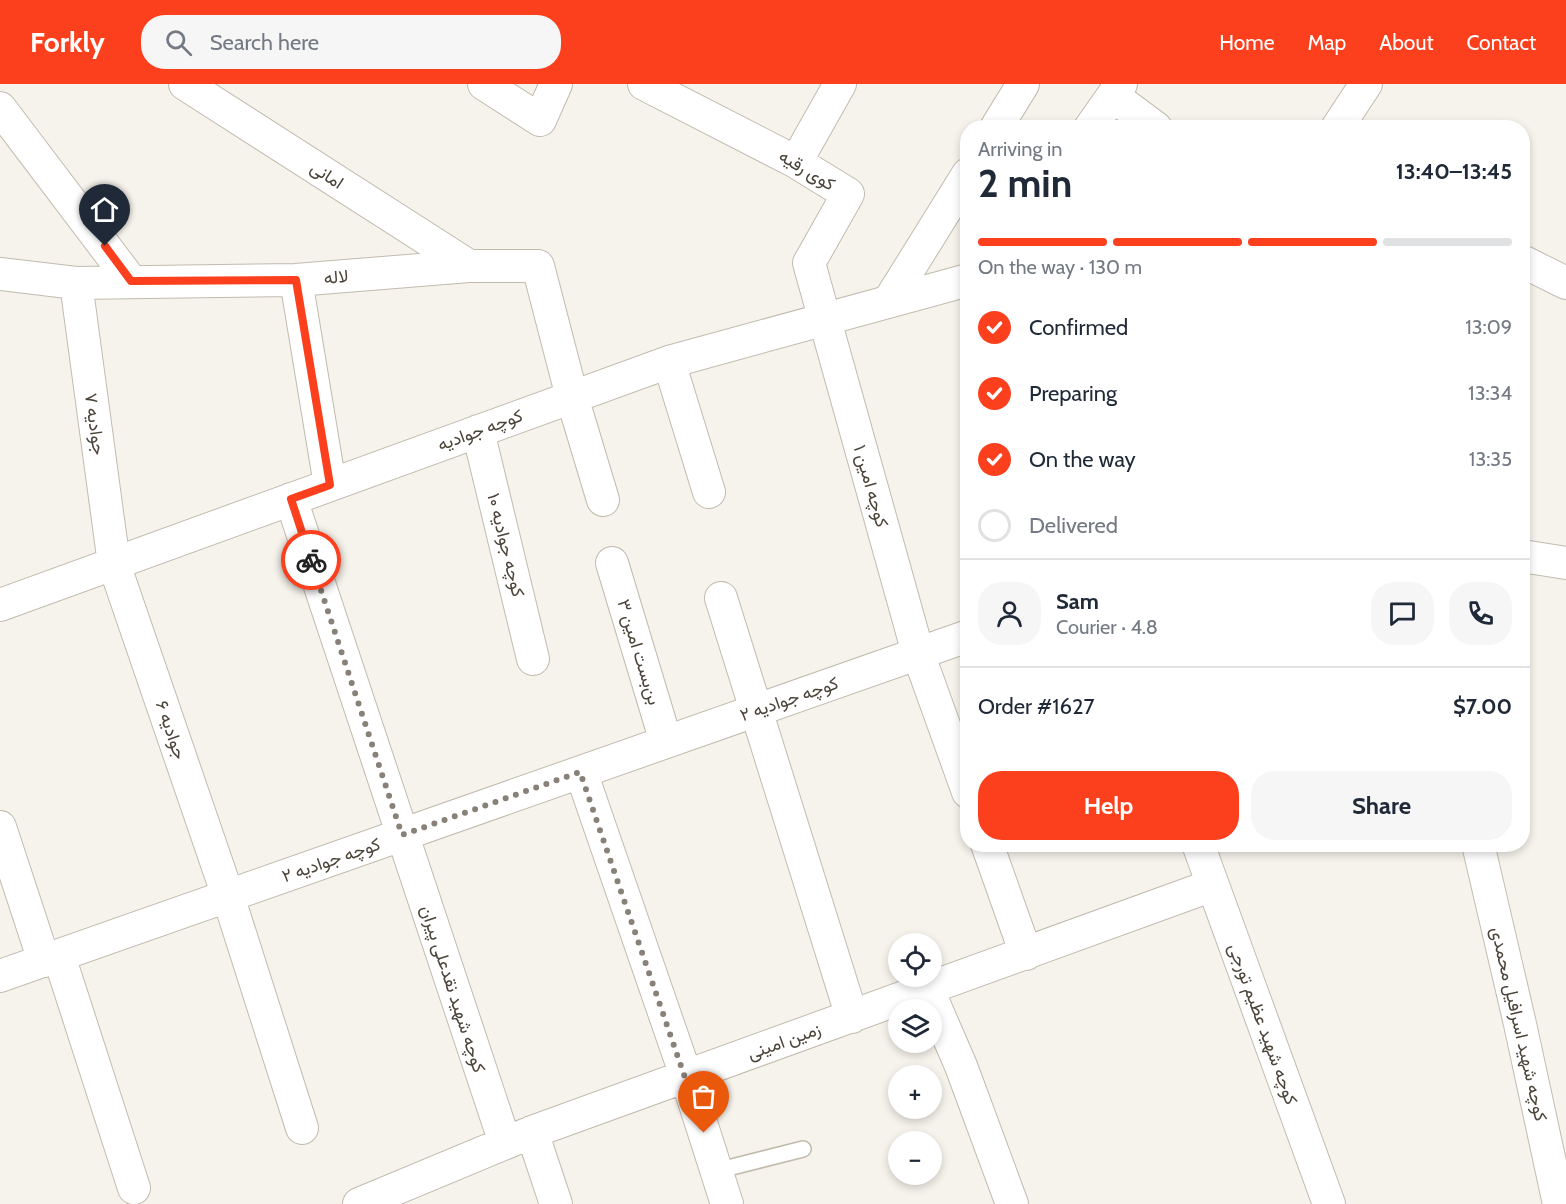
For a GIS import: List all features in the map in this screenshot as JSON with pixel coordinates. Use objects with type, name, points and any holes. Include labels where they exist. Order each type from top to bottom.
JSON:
[{"type":"street","name":"امانی","points":[[186,84],[469,266]]},
{"type":"street","points":[[484,84],[540,120],[556,84]]},
{"type":"street","name":"کوی رقیه","points":[[644,84],[796,162],[848,194],[809,263],[825,319]]},
{"type":"street","points":[[796,162],[840,84]]},
{"type":"street","points":[[1001,120],[1023,84]]},
{"type":"street","points":[[1342,120],[1366,84]]},
{"type":"street","points":[[1096,120],[1117,90],[1148,120]]},
{"type":"street","points":[[0,108],[131,281]]},
{"type":"street","points":[[889,301],[960,187]]},
{"type":"street","points":[[1530,265],[1566,283]]},
{"type":"street","name":"لاله","points":[[0,274],[76,283],[296,280],[469,266],[538,266],[572,397]]},
{"type":"street","points":[[296,280],[330,485]]},
{"type":"street","name":"کوچه جوادیه","points":[[0,605],[669,362],[960,282]]},
{"type":"street","name":"جوادیه ۷","points":[[76,283],[114,564]]},
{"type":"street","name":"کوچه امین ۱","points":[[825,319],[918,653],[960,770]]},
{"type":"street","points":[[669,362],[710,492]]},
{"type":"street","points":[[572,397],[603,500]]},
{"type":"street","name":"کوچه جوادیه ۱۰","points":[[478,431],[533,659]]},
{"type":"street","name":"کوچه شهید نقدعلی پیران","points":[[291,499],[402,835],[518,1138],[556,1204]]},
{"type":"street","points":[[1530,557],[1566,563]]},
{"type":"street","name":"بن‌بست امین ۳","points":[[612,563],[666,742]]},
{"type":"street","name":"جوادیه ۶","points":[[114,564],[228,896],[302,1128]]},
{"type":"street","points":[[722,597],[852,1017]]},
{"type":"street","name":"کوچه جوادیه ۲","points":[[0,976],[960,639]]},
{"type":"street","points":[[580,772],[686,1076],[727,1204]]},
{"type":"street","points":[[0,826],[51,958],[134,1188]]},
{"type":"street","points":[[990,852],[1026,954]]},
{"type":"street","name":"کوچه شهید عظیم تورجی","points":[[1201,852],[1329,1204]]},
{"type":"street","name":"کوچه شهید اسرافیل محمدی","points":[[1480,852],[1559,1204]]},
{"type":"street","name":"زمین امینی","points":[[359,1204],[407,1196],[518,1138],[1213,885]]},
{"type":"street","points":[[928,990],[961,1066],[1012,1204]]},
{"type":"lane","points":[[716,1171],[803,1149]]},
{"type":"way so far","points":[[311,560],[402,835],[580,772],[704,1133]]},
{"type":"route","points":[[105,246],[131,281],[296,280],[330,485],[291,499],[311,560]]}]
